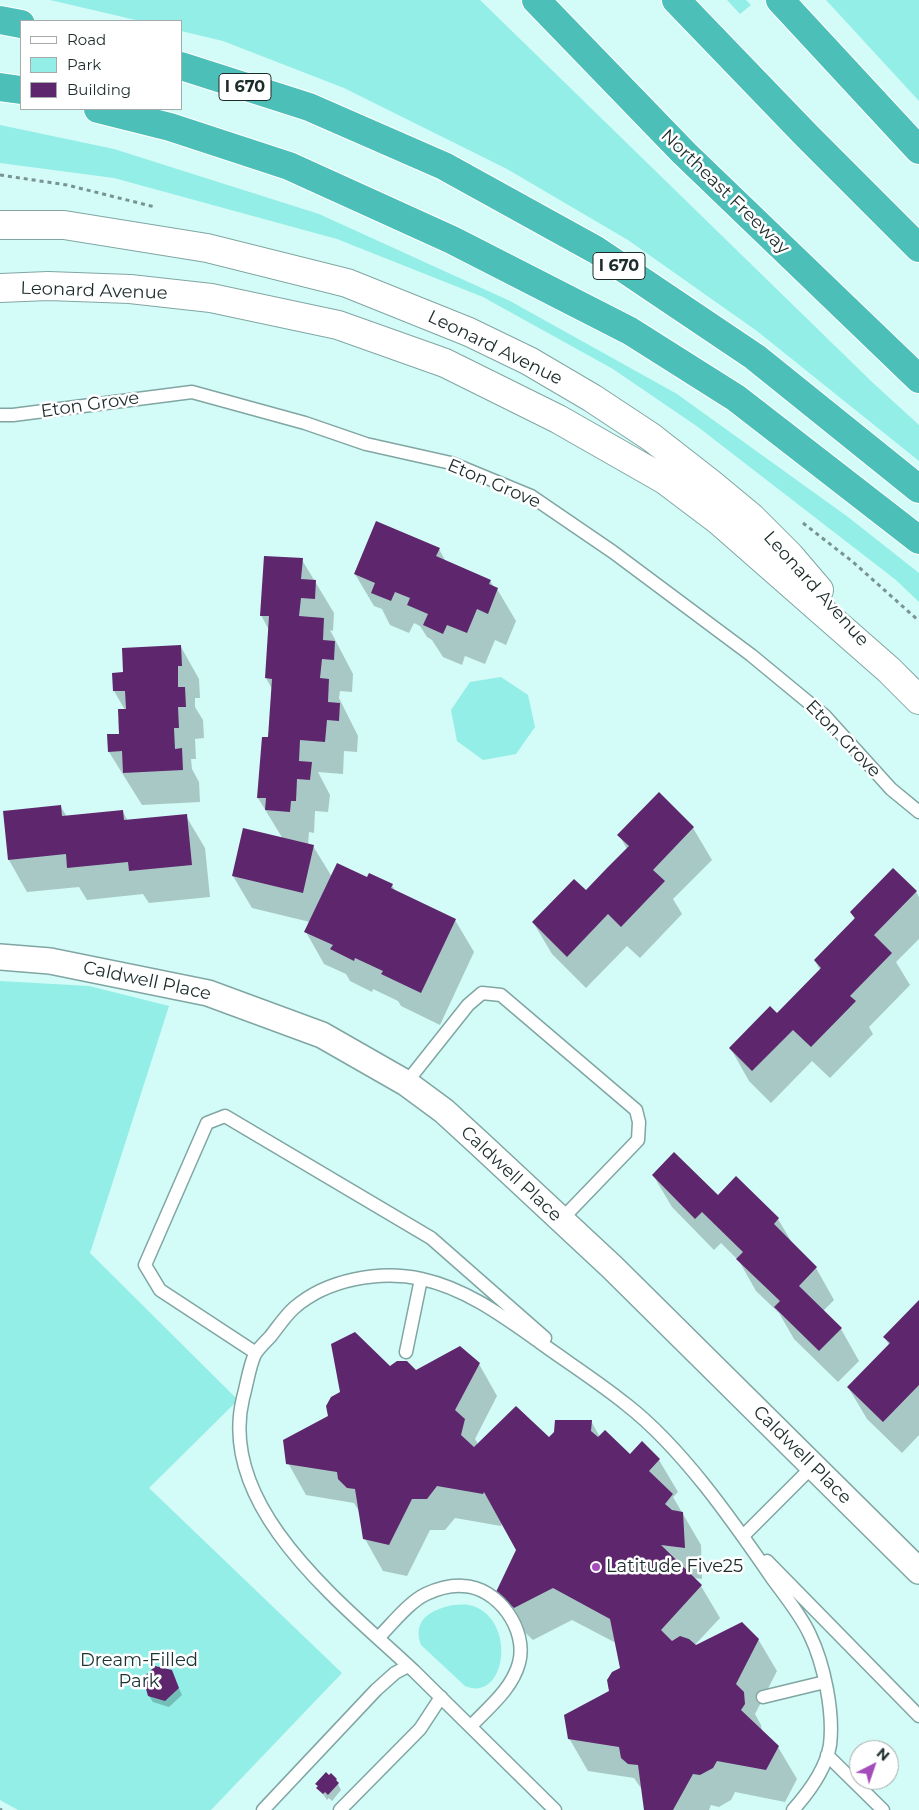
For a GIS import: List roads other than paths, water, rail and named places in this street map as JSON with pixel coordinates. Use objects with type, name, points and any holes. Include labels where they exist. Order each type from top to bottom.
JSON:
[{"type":"highway","name":"Northeast Freeway","points":[[536,0],[684,153],[919,379]]},
{"type":"highway","points":[[676,0],[807,136],[919,248]]},
{"type":"highway","points":[[780,0],[919,150]]},
{"type":"highway","points":[[0,20],[20,24]]},
{"type":"highway","name":"I 670","points":[[182,66],[309,107],[444,166],[596,250],[755,358],[919,489]]},
{"type":"highway","points":[[0,87],[20,90]]},
{"type":"highway","points":[[102,110],[170,126],[289,166],[452,240],[630,331],[736,398],[919,540]]},
{"type":"street","name":"Leonard Avenue","points":[[0,225],[64,225],[207,248],[276,264],[347,284],[470,332],[529,361],[592,398],[650,437],[710,483],[751,518],[790,556],[889,670]]},
{"type":"street","name":"Leonard Avenue","points":[[0,288],[48,286],[130,289],[210,298],[338,325],[445,363],[558,418],[665,480],[718,520],[889,670],[919,700]]},
{"type":"street","name":"Caldwell Place","points":[[0,956],[50,961],[208,993],[322,1035],[406,1083],[451,1118],[619,1274],[919,1570]]},
{"type":"lane","name":"Eton Grove","points":[[0,415],[13,415],[192,392],[305,423],[366,444],[451,463],[531,496],[614,552],[751,654],[825,716],[891,789],[919,812]]},
{"type":"lane","points":[[406,1083],[468,1005],[482,993],[501,995],[636,1110],[639,1122],[638,1140],[561,1220]]},
{"type":"lane","points":[[256,1353],[160,1290],[146,1265],[208,1123],[226,1116],[431,1238],[600,1385]]},
{"type":"lane","points":[[555,1810],[471,1726],[322,1585],[272,1525],[250,1486],[240,1447],[240,1411],[256,1353],[292,1310],[315,1292],[353,1280],[389,1276],[421,1279],[459,1290],[498,1313],[628,1405],[660,1434],[743,1536],[808,1631],[822,1665],[830,1717],[830,1743],[826,1763],[793,1810]]},
{"type":"lane","points":[[406,1352],[421,1279]]},
{"type":"lane","points":[[743,1536],[813,1466]]},
{"type":"lane","points":[[743,1536],[919,1716]]},
{"type":"lane","points":[[378,1638],[425,1594],[443,1588],[464,1586],[482,1591],[502,1604],[513,1620],[520,1640],[520,1662],[510,1686],[471,1726]]},
{"type":"lane","points":[[263,1810],[376,1690],[395,1673],[408,1666]]},
{"type":"lane","points":[[763,1696],[825,1682]]},
{"type":"lane","points":[[340,1810],[420,1729],[440,1697]]},
{"type":"lane","points":[[827,1756],[883,1810]]},
{"type":"place","name":"Latitude Five25","points":[[596,1567]]},
{"type":"park label","name":"Dream-Filled Park","points":[[139,1671]]}]
